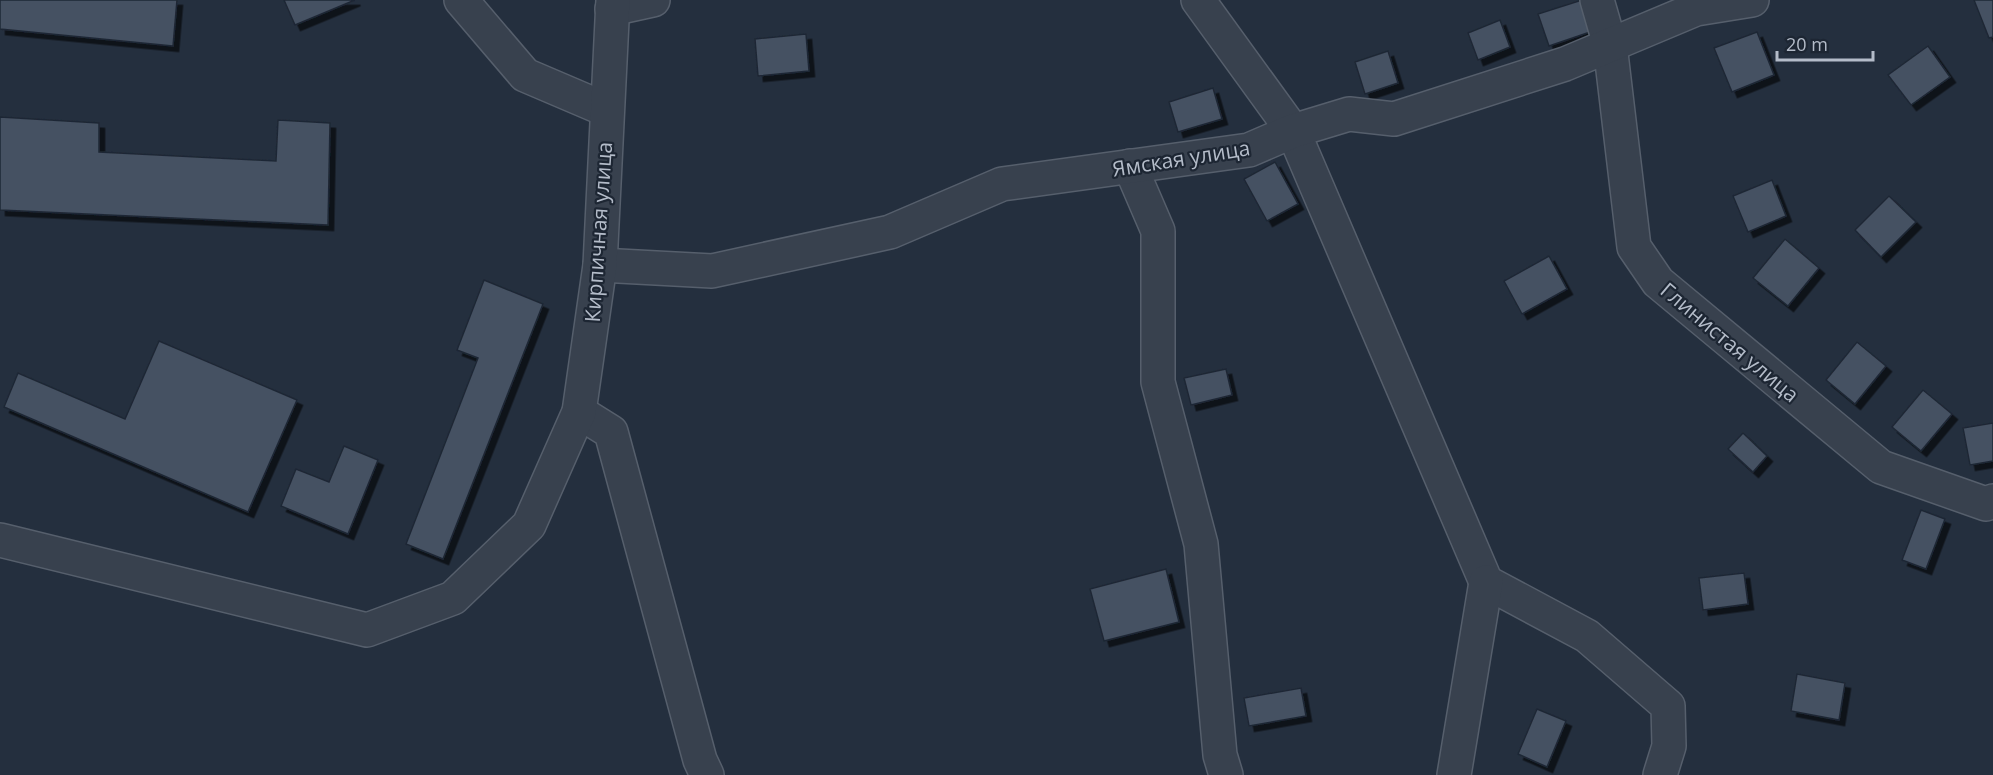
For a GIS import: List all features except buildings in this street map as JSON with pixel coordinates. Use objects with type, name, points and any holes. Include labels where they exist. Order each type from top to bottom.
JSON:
[{"type":"street","points":[[461,0],[525,75],[607,110]]},
{"type":"street","points":[[612,5],[653,0]]},
{"type":"street","points":[[1198,0],[1293,131],[1486,582],[1454,775]]},
{"type":"street","name":"Глинистая улица","points":[[1597,0],[1610,45],[1634,247],[1658,282],[1881,467],[1986,504],[1993,501]]},
{"type":"street","name":"Ямская улица","points":[[600,265],[712,271],[890,232],[1002,184],[1249,150],[1293,131],[1349,114],[1394,119],[1565,64],[1696,9],[1752,0]]},
{"type":"street","name":"Кирпичная улица","points":[[0,540],[367,630],[453,598],[529,525],[579,412],[600,265],[612,5]]},
{"type":"street","points":[[1130,166],[1158,231],[1158,382],[1201,544],[1220,755],[1227,775]]},
{"type":"street","points":[[579,412],[611,432],[700,760],[707,775]]},
{"type":"street","points":[[1486,582],[1587,636],[1668,706],[1669,746],[1660,775]]}]
